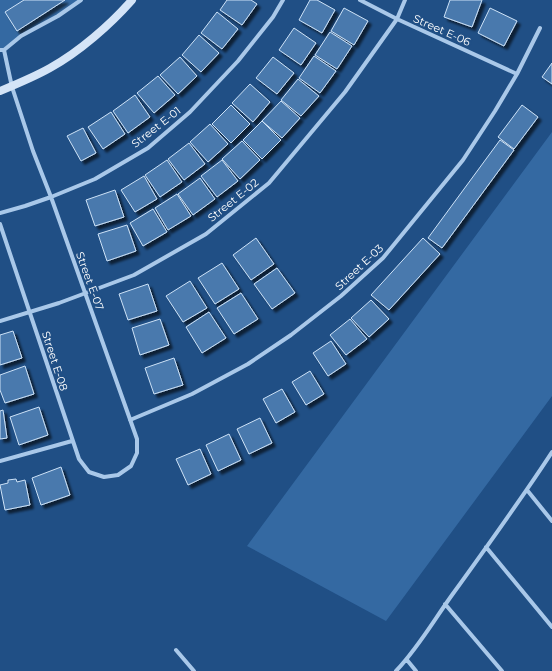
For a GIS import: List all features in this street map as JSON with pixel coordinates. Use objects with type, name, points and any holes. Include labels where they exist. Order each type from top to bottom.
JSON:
[{"type":"street","points":[[2,50],[21,36],[58,16],[81,0]]},
{"type":"street","points":[[0,91],[50,67],[87,43],[126,8],[132,0]]},
{"type":"street","name":"Street E-01","points":[[0,213],[51,197],[96,179],[148,148],[190,112],[238,61],[273,17],[283,0]]},
{"type":"street","name":"Street E-06","points":[[360,0],[397,19],[517,74]]},
{"type":"street","name":"Street E-02","points":[[0,321],[59,304],[134,275],[206,234],[269,183],[345,92],[397,19],[405,0]]},
{"type":"street","name":"Street E-03","points":[[130,420],[192,394],[248,364],[297,330],[341,296],[383,258],[462,160],[495,111],[517,74],[540,28]]},
{"type":"street","name":"Street E-07","points":[[2,50],[12,86],[34,151],[137,439],[137,453],[131,466],[118,476]]},
{"type":"street","name":"Street E-08","points":[[0,224],[79,459],[89,472],[104,478],[118,476]]},
{"type":"street","points":[[0,461],[72,441]]},
{"type":"street","points":[[396,671],[407,660],[445,604],[527,490],[552,452]]},
{"type":"street","points":[[527,490],[552,521]]},
{"type":"street","points":[[486,547],[552,627]]},
{"type":"street","points":[[445,604],[502,671]]},
{"type":"street","points":[[176,650],[194,671]]},
{"type":"street","points":[[407,660],[416,671]]},
{"type":"shaded area","points":[[0,0],[81,0],[21,36],[4,50],[0,50]]},
{"type":"shaded area","points":[[552,132],[552,396],[386,621],[247,546]]},
{"type":"building","points":[[24,0],[65,0],[17,31],[5,12]]},
{"type":"building","points":[[227,0],[251,0],[257,4],[242,25],[220,10]]},
{"type":"building","points":[[310,0],[317,0],[335,10],[322,33],[299,20]]},
{"type":"building","points":[[450,0],[482,0],[472,27],[444,17]]},
{"type":"building","points":[[344,8],[368,21],[354,45],[331,31]]},
{"type":"building","points":[[490,8],[517,21],[504,46],[478,33]]},
{"type":"building","points":[[217,12],[238,29],[222,49],[201,33]]},
{"type":"building","points":[[294,28],[316,43],[301,65],[279,50]]},
{"type":"building","points":[[330,32],[352,46],[337,69],[315,55]]},
{"type":"building","points":[[199,35],[219,53],[201,72],[182,55]]},
{"type":"building","points":[[314,56],[336,71],[320,93],[299,78]]},
{"type":"building","points":[[180,57],[197,76],[178,94],[160,75]]},
{"type":"building","points":[[273,57],[294,73],[277,94],[256,78]]},
{"type":"building","points":[[552,63],[552,84],[542,77]]},
{"type":"building","points":[[158,76],[175,95],[154,113],[137,93]]},
{"type":"building","points":[[298,79],[319,96],[301,116],[281,100]]},
{"type":"building","points":[[250,84],[270,102],[253,122],[232,103]]},
{"type":"building","points":[[135,95],[150,117],[128,133],[113,111]]},
{"type":"building","points":[[281,101],[300,118],[282,138],[262,121]]},
{"type":"building","points":[[231,105],[250,124],[231,143],[212,124]]},
{"type":"building","points":[[522,105],[538,117],[514,149],[498,137]]},
{"type":"building","points":[[111,112],[125,134],[103,149],[88,127]]},
{"type":"building","points":[[262,121],[281,140],[262,159],[243,140]]},
{"type":"building","points":[[210,124],[228,144],[208,162],[190,142]]},
{"type":"building","points":[[83,128],[96,153],[81,161],[67,136]]},
{"type":"building","points":[[500,140],[514,150],[442,248],[428,238]]},
{"type":"building","points":[[242,141],[260,160],[240,179],[222,159]]},
{"type":"building","points":[[189,143],[205,164],[184,180],[168,159]]},
{"type":"building","points":[[167,160],[182,182],[160,197],[145,175]]},
{"type":"building","points":[[222,160],[238,181],[217,197],[201,176]]},
{"type":"building","points":[[144,176],[157,199],[135,212],[121,190]]},
{"type":"building","points":[[200,178],[215,199],[193,215],[178,194]]},
{"type":"building","points":[[115,190],[124,217],[95,226],[86,200]]},
{"type":"building","points":[[177,194],[191,216],[168,230],[155,208]]},
{"type":"building","points":[[153,209],[167,232],[143,246],[130,223]]},
{"type":"building","points":[[127,225],[136,251],[107,261],[98,234]]},
{"type":"building","points":[[256,238],[274,264],[251,280],[233,255]]},
{"type":"building","points":[[423,238],[440,254],[389,310],[371,295]]},
{"type":"building","points":[[222,263],[239,289],[215,304],[198,278]]},
{"type":"building","points":[[277,268],[295,293],[272,309],[254,284]]},
{"type":"building","points":[[190,281],[207,308],[183,322],[166,296]]},
{"type":"building","points":[[148,284],[157,311],[128,320],[119,294]]},
{"type":"building","points":[[241,293],[258,319],[234,334],[217,308]]},
{"type":"building","points":[[371,300],[389,319],[369,337],[351,318]]},
{"type":"building","points":[[209,312],[226,338],[202,353],[186,327]]},
{"type":"building","points":[[160,319],[169,345],[140,355],[132,328]]},
{"type":"building","points":[[350,319],[367,339],[346,355],[330,335]]},
{"type":"building","points":[[13,331],[22,358],[0,365],[0,335]]},
{"type":"building","points":[[331,341],[346,364],[328,376],[313,353]]},
{"type":"building","points":[[174,358],[183,385],[154,394],[145,368]]},
{"type":"building","points":[[25,366],[34,394],[5,403],[0,390],[0,375]]},
{"type":"building","points":[[310,371],[324,394],[306,405],[292,382]]},
{"type":"building","points":[[282,389],[295,412],[276,423],[263,399]]},
{"type":"building","points":[[39,407],[48,435],[19,445],[10,417]]},
{"type":"building","points":[[3,410],[7,438],[0,439],[0,411]]},
{"type":"building","points":[[260,418],[272,443],[249,454],[237,429]]},
{"type":"building","points":[[229,434],[241,460],[218,471],[206,445]]},
{"type":"building","points":[[200,449],[211,474],[188,485],[176,459]]},
{"type":"building","points":[[61,467],[70,495],[41,505],[32,478]]},
{"type":"building","points":[[16,479],[17,482],[25,480],[30,505],[5,510],[0,485],[8,483],[8,480]]}]
